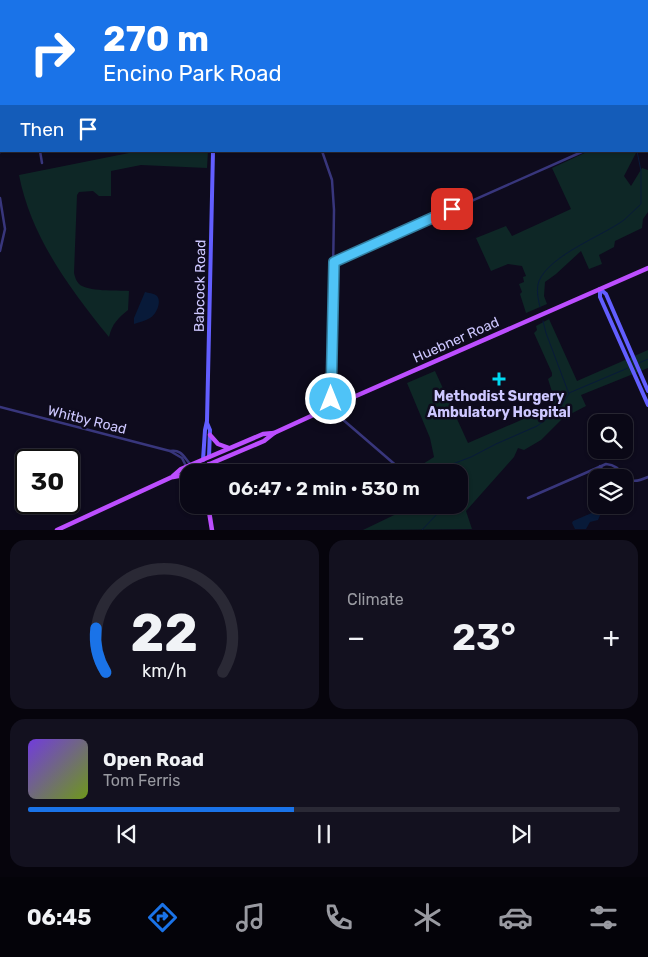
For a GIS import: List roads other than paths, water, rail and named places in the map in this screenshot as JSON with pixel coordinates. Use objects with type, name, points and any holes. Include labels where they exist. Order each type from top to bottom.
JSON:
[{"type":"main road","name":"Babcock Road","points":[[203,464],[207,421],[213,152]]},
{"type":"main road","name":"Huebner Road","points":[[211,464],[264,441],[274,433],[333,406],[648,268]]},
{"type":"main road","points":[[600,289],[606,294],[648,391]]},
{"type":"main road","points":[[600,289],[600,297],[648,405]]},
{"type":"main road","points":[[626,354],[631,351]]},
{"type":"main road","name":"Babcock Road","points":[[207,421],[210,435],[209,464]]},
{"type":"main road","name":"Huebner Road","points":[[193,464],[263,434],[274,433]]},
{"type":"main road","points":[[210,435],[218,444],[231,448]]},
{"type":"main road","name":"Huebner Road","points":[[57,530],[172,477],[180,472]]},
{"type":"main road","name":"Huebner Road","points":[[172,477],[180,476]]},
{"type":"main road","points":[[209,514],[212,530]]},
{"type":"street","points":[[40,152],[42,163]]},
{"type":"street","points":[[322,152],[333,188],[334,262],[330,396],[333,406],[341,418],[394,464]]},
{"type":"street","points":[[334,262],[582,152]]},
{"type":"street","points":[[0,198],[4,229],[0,251]]},
{"type":"street","name":"Whitby Road","points":[[0,407],[170,451],[174,450],[182,454],[187,464]]},
{"type":"street","points":[[528,498],[606,464],[618,469]]},
{"type":"street","points":[[633,482],[648,477]]},
{"type":"water","points":[[145,292],[157,296],[158,308],[150,318],[134,324],[134,318]]},
{"type":"water","points":[[589,514],[601,514],[598,520],[590,522],[586,529],[575,529],[573,521]]},
{"type":"waterway","points":[[540,307],[538,287],[539,281],[545,272],[565,254],[624,220],[641,204],[641,171],[637,152]]},
{"type":"waterway","points":[[453,464],[537,426],[558,411],[569,394],[543,321]]},
{"type":"waterway","points":[[639,363],[648,359]]},
{"type":"waterway","points":[[569,393],[628,368]]},
{"type":"waterway","points":[[422,530],[436,514]]},
{"type":"place","name":"Methodist Surgery Ambulatory Hospital","points":[[499,379]]}]
